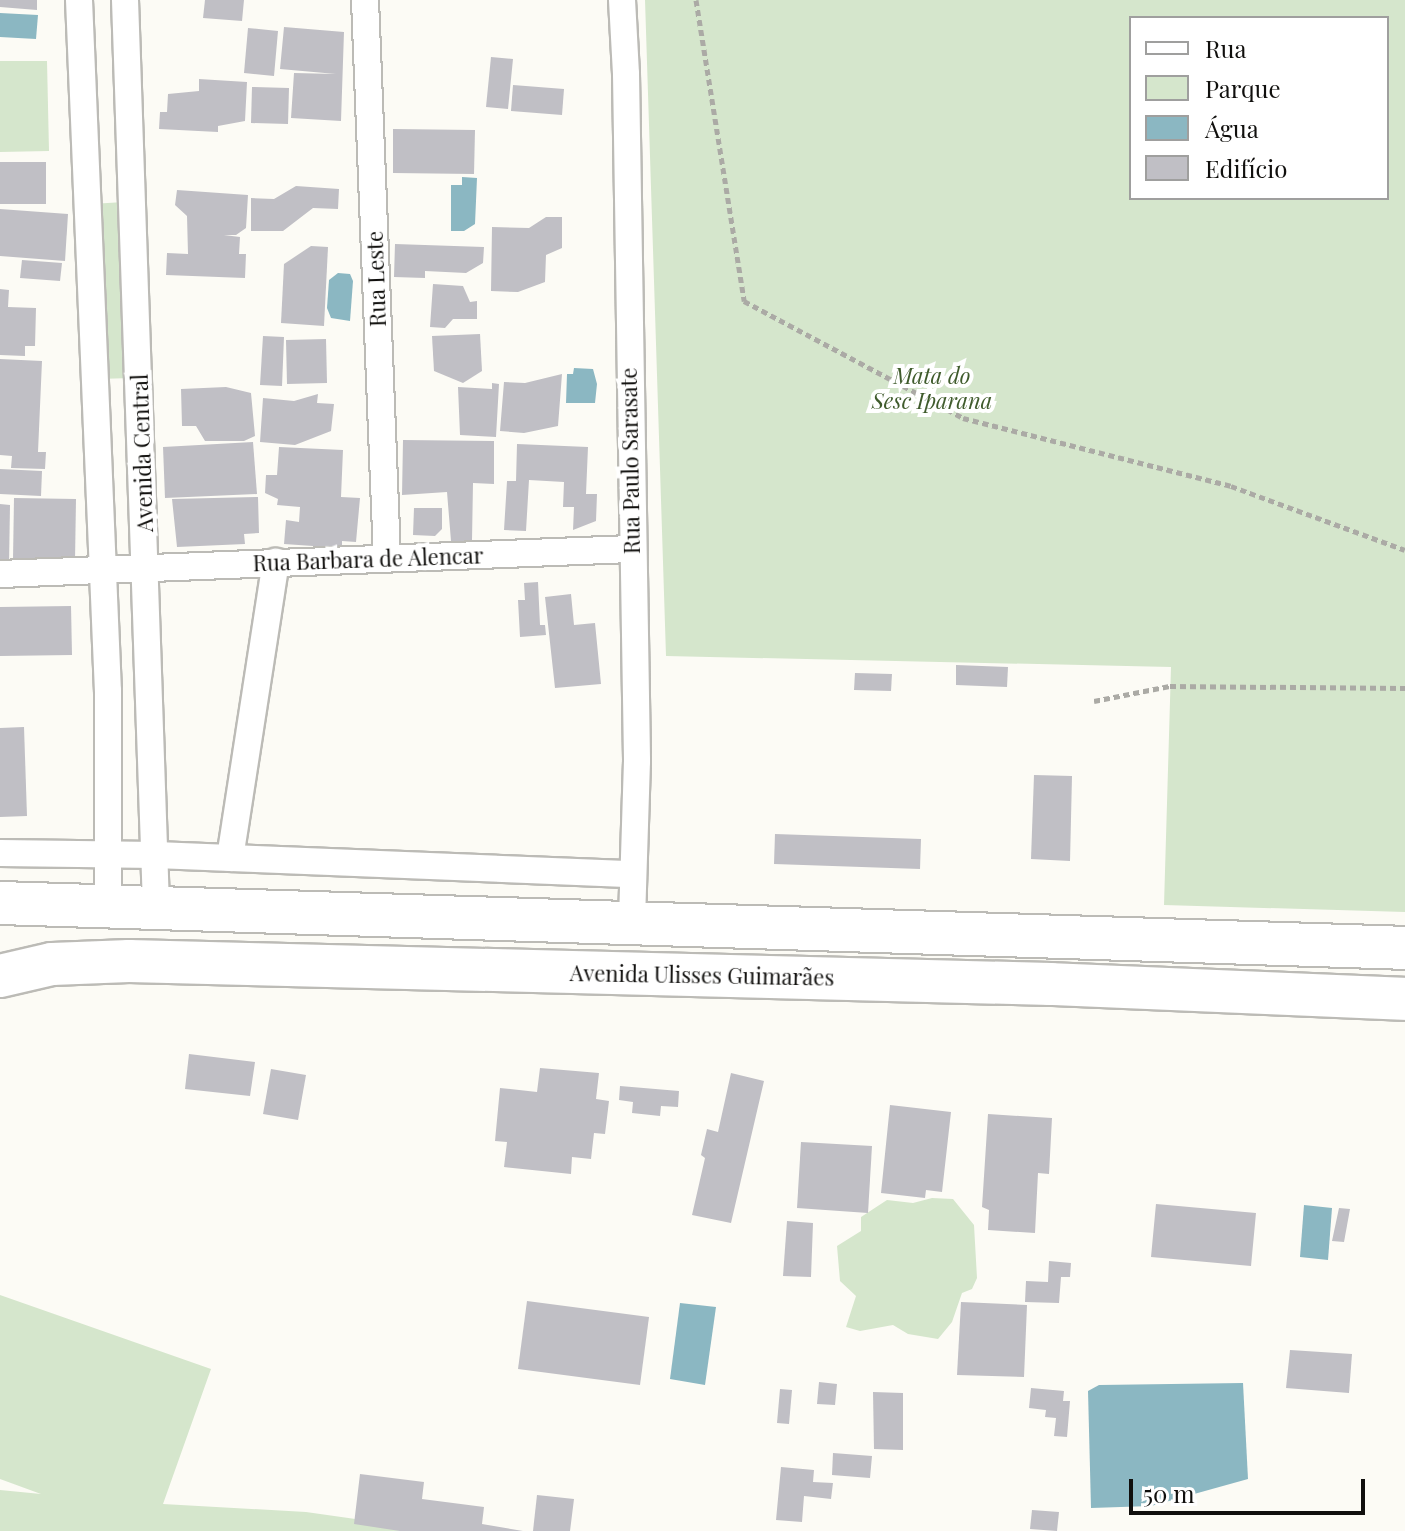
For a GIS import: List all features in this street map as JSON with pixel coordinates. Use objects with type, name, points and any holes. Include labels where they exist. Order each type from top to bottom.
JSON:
[{"type":"main road","points":[[0,903],[1405,948]]},
{"type":"main road","points":[[347,967],[349,914]]},
{"type":"main road","name":"Avenida Ulisses Guimarães","points":[[0,976],[52,964],[129,961],[1051,984],[1405,999]]},
{"type":"street","name":"Avenida Central","points":[[79,0],[104,569],[108,905]]},
{"type":"street","name":"Avenida Central","points":[[125,0],[156,906]]},
{"type":"street","name":"Rua Leste","points":[[365,0],[387,558]]},
{"type":"street","name":"Rua Paulo Sarasate","points":[[622,0],[626,74],[631,549],[637,761],[632,923]]},
{"type":"street","points":[[96,390],[140,389]]},
{"type":"street","name":"Rua Barbara de Alencar","points":[[0,574],[631,549]]},
{"type":"street","points":[[230,858],[276,562]]},
{"type":"street","points":[[0,853],[156,855],[633,874]]},
{"type":"path","points":[[696,0],[744,301],[963,418],[1231,486],[1405,550]]},
{"type":"path","points":[[1094,701],[1170,686],[1405,688]]},
{"type":"green space","name":"Mata do Sesc Iparana","points":[[645,0],[1405,0],[1405,912],[1164,905],[1171,667],[666,656]]},
{"type":"green space","points":[[0,61],[47,61],[49,151],[0,152]]},
{"type":"green space","points":[[124,202],[132,378],[98,379],[91,204]]},
{"type":"green space","points":[[932,1198],[953,1199],[974,1225],[977,1278],[972,1289],[962,1293],[952,1322],[938,1339],[908,1334],[893,1325],[860,1331],[846,1327],[856,1296],[840,1281],[837,1246],[861,1231],[861,1217],[887,1200],[913,1203]]},
{"type":"green space","points":[[0,1295],[211,1369],[163,1504],[306,1512],[440,1531],[0,1531],[0,1490],[41,1494],[0,1479]]},
{"type":"water","points":[[0,13],[38,15],[36,39],[0,37]]},
{"type":"water","points":[[462,177],[477,178],[475,224],[464,231],[451,231],[451,185],[462,185]]},
{"type":"water","points":[[338,273],[350,274],[353,281],[350,321],[331,318],[327,308],[329,280]]},
{"type":"water","points":[[574,368],[593,369],[597,384],[595,403],[566,403],[567,374],[573,374]]},
{"type":"water","points":[[1304,1205],[1332,1208],[1328,1260],[1300,1257]]},
{"type":"water","points":[[680,1303],[716,1307],[705,1385],[670,1379]]},
{"type":"water","points":[[1243,1383],[1248,1479],[1151,1506],[1091,1508],[1088,1391],[1099,1385]]},
{"type":"building","points":[[0,0],[37,0],[37,10],[0,7]]},
{"type":"building","points":[[205,0],[244,0],[242,21],[203,18]]},
{"type":"building","points":[[284,27],[344,32],[341,121],[291,118],[294,73],[336,74],[280,69]]},
{"type":"building","points":[[248,28],[278,31],[274,76],[244,73]]},
{"type":"building","points":[[491,57],[513,59],[508,109],[486,107]]},
{"type":"building","points":[[199,79],[247,82],[245,121],[218,126],[218,132],[159,129],[160,112],[167,112],[168,94],[199,91]]},
{"type":"building","points":[[513,85],[564,89],[562,115],[511,111]]},
{"type":"building","points":[[252,87],[289,88],[288,124],[251,123]]},
{"type":"building","points":[[393,129],[475,130],[474,174],[393,173]]},
{"type":"building","points":[[0,162],[46,162],[46,204],[0,204]]},
{"type":"building","points":[[296,186],[339,189],[338,209],[313,208],[283,231],[251,231],[251,198],[274,199]]},
{"type":"building","points":[[177,190],[248,195],[246,228],[236,235],[224,235],[240,237],[239,254],[246,254],[245,278],[166,275],[167,253],[188,254],[187,216],[175,205]]},
{"type":"building","points":[[0,209],[68,214],[65,261],[0,256]]},
{"type":"building","points":[[546,217],[562,217],[562,248],[546,255],[545,282],[518,292],[491,291],[492,227],[529,228]]},
{"type":"building","points":[[395,244],[484,247],[483,263],[466,273],[425,271],[425,278],[394,277]]},
{"type":"building","points":[[311,246],[328,247],[324,326],[281,323],[284,264]]},
{"type":"building","points":[[22,260],[62,263],[60,281],[20,278]]},
{"type":"building","points":[[433,284],[463,286],[470,302],[477,301],[477,319],[453,319],[445,328],[430,327]]},
{"type":"building","points":[[0,289],[9,290],[8,307],[36,308],[35,346],[25,346],[25,356],[0,355]]},
{"type":"building","points":[[480,334],[482,371],[463,383],[434,371],[432,336]]},
{"type":"building","points":[[263,336],[284,337],[282,386],[260,385]]},
{"type":"building","points":[[326,339],[327,383],[287,384],[286,340]]},
{"type":"building","points":[[0,359],[42,361],[38,452],[46,452],[45,469],[11,468],[12,456],[0,455]]},
{"type":"building","points":[[562,374],[558,426],[524,433],[500,431],[504,382],[525,383]]},
{"type":"building","points":[[492,383],[499,384],[496,437],[460,435],[458,387],[492,389]]},
{"type":"building","points":[[226,387],[251,393],[255,436],[244,441],[205,441],[196,426],[182,426],[181,389]]},
{"type":"building","points":[[318,394],[317,403],[334,404],[331,431],[295,445],[260,442],[263,398],[294,401]]},
{"type":"building","points":[[403,440],[494,441],[494,484],[473,483],[472,541],[451,541],[447,492],[402,495]]},
{"type":"building","points":[[253,442],[257,494],[165,498],[163,447]]},
{"type":"building","points":[[517,444],[588,447],[586,494],[597,494],[596,521],[573,530],[574,507],[563,507],[564,482],[529,480],[526,531],[504,530],[507,481],[516,481]]},
{"type":"building","points":[[279,447],[343,450],[341,497],[360,498],[356,542],[342,541],[342,548],[284,544],[286,520],[299,522],[300,507],[277,505],[278,499],[265,493],[266,475],[277,475]]},
{"type":"building","points":[[0,469],[42,471],[41,496],[0,494]]},
{"type":"building","points":[[258,497],[259,533],[244,534],[245,544],[177,547],[172,499]]},
{"type":"building","points":[[14,498],[76,499],[75,561],[13,560]]},
{"type":"building","points":[[0,504],[10,505],[9,565],[0,565]]},
{"type":"building","points":[[414,508],[442,508],[442,529],[435,536],[413,535]]},
{"type":"building","points":[[538,582],[540,625],[545,625],[546,635],[520,637],[518,600],[525,600],[524,583]]},
{"type":"building","points":[[571,594],[574,625],[595,623],[601,684],[555,688],[545,597]]},
{"type":"building","points":[[71,606],[72,655],[0,656],[0,607]]},
{"type":"building","points":[[956,665],[1008,667],[1007,687],[956,685]]},
{"type":"building","points":[[855,673],[892,674],[891,691],[854,690]]},
{"type":"building","points":[[24,727],[27,816],[0,817],[0,728]]},
{"type":"building","points":[[1034,775],[1072,776],[1070,861],[1031,859]]},
{"type":"building","points":[[775,834],[921,839],[920,869],[774,864]]},
{"type":"building","points":[[189,1054],[255,1062],[250,1096],[185,1089]]},
{"type":"building","points":[[540,1068],[599,1073],[596,1099],[609,1101],[605,1134],[594,1133],[591,1159],[572,1157],[571,1174],[504,1167],[507,1142],[495,1141],[500,1088],[537,1092]]},
{"type":"building","points":[[271,1069],[306,1075],[298,1120],[263,1114]]},
{"type":"building","points":[[731,1073],[764,1081],[731,1223],[692,1215],[705,1158],[701,1155],[707,1129],[718,1132]]},
{"type":"building","points":[[620,1086],[679,1091],[678,1107],[661,1106],[660,1116],[632,1113],[633,1102],[619,1100]]},
{"type":"building","points":[[890,1105],[951,1112],[942,1192],[926,1190],[925,1198],[881,1193]]},
{"type":"building","points":[[988,1114],[1052,1118],[1049,1174],[1038,1173],[1035,1233],[988,1230],[989,1210],[982,1207]]},
{"type":"building","points":[[801,1142],[872,1146],[868,1213],[797,1208]]},
{"type":"building","points":[[1156,1204],[1256,1213],[1251,1266],[1151,1257]]},
{"type":"building","points":[[1339,1208],[1350,1209],[1344,1242],[1332,1241]]},
{"type":"building","points":[[787,1221],[813,1223],[811,1277],[783,1276]]},
{"type":"building","points":[[1049,1261],[1071,1263],[1070,1277],[1061,1277],[1059,1303],[1025,1302],[1026,1281],[1048,1282]]},
{"type":"building","points":[[527,1301],[649,1317],[640,1385],[518,1369]]},
{"type":"building","points":[[961,1302],[1027,1305],[1024,1377],[957,1375]]},
{"type":"building","points":[[1290,1350],[1352,1354],[1349,1393],[1286,1388]]},
{"type":"building","points":[[819,1382],[837,1384],[835,1405],[817,1404]]},
{"type":"building","points":[[1031,1388],[1064,1391],[1063,1401],[1070,1401],[1067,1437],[1054,1436],[1056,1418],[1045,1417],[1046,1410],[1029,1408]]},
{"type":"building","points":[[780,1389],[792,1390],[789,1424],[777,1423]]},
{"type":"building","points":[[873,1392],[903,1393],[903,1450],[874,1449]]},
{"type":"building","points":[[833,1453],[872,1456],[870,1478],[832,1475]]},
{"type":"building","points":[[781,1467],[814,1470],[813,1482],[833,1483],[831,1499],[804,1496],[802,1522],[776,1520]]},
{"type":"building","points":[[360,1474],[424,1482],[422,1499],[484,1507],[482,1524],[523,1531],[400,1531],[354,1524]]},
{"type":"building","points":[[537,1495],[574,1499],[570,1531],[533,1531]]},
{"type":"building","points":[[1032,1510],[1059,1512],[1057,1531],[1030,1529]]}]
